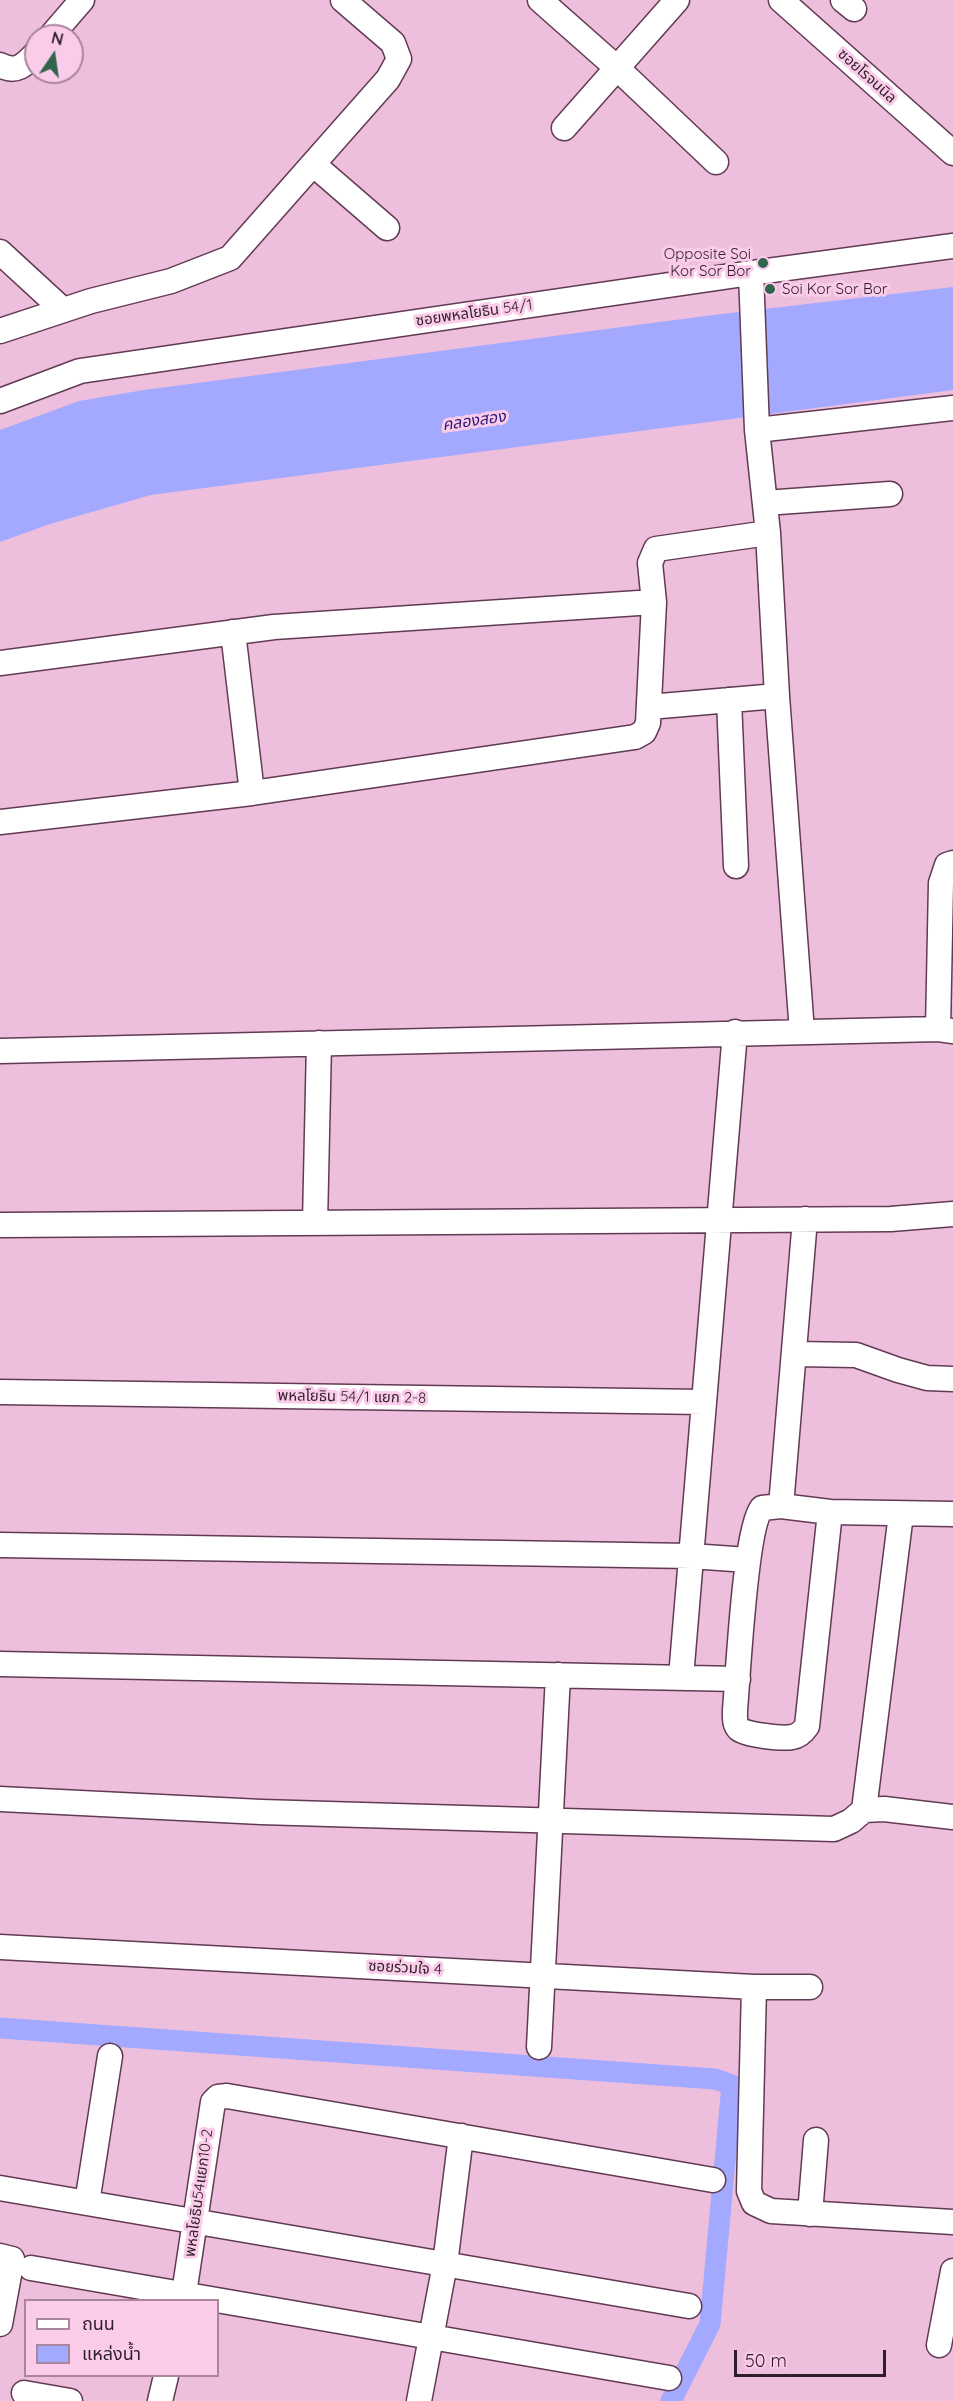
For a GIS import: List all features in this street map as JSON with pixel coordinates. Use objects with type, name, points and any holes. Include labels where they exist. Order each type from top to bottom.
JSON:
[{"type":"street","points":[[61,24],[82,0]]},
{"type":"street","points":[[0,331],[62,309],[171,280],[231,258],[388,79],[399,59],[393,43],[343,0]]},
{"type":"street","points":[[540,0],[617,68],[716,162]]},
{"type":"street","points":[[564,128],[677,0]]},
{"type":"street","name":"ซอยโรจนนิล","points":[[781,0],[953,153]]},
{"type":"street","points":[[0,65],[12,70],[24,66]]},
{"type":"street","points":[[314,164],[387,228]]},
{"type":"street","name":"ซอยพหลโยธิน 54/1","points":[[0,401],[80,371],[751,273],[953,246]]},
{"type":"street","points":[[0,252],[62,309]]},
{"type":"street","points":[[751,273],[757,430],[768,533],[777,696],[802,1032]]},
{"type":"street","points":[[757,430],[953,408]]},
{"type":"street","points":[[765,503],[890,494]]},
{"type":"street","points":[[0,822],[252,793],[621,740],[644,732],[648,723],[654,602],[650,563],[656,549],[768,533]]},
{"type":"street","points":[[0,663],[274,627],[654,602]]},
{"type":"street","points":[[233,632],[252,793]]},
{"type":"street","points":[[649,707],[777,696]]},
{"type":"street","points":[[729,700],[736,866]]},
{"type":"street","points":[[0,1051],[735,1032],[945,1030],[941,883],[947,866],[953,863]]},
{"type":"street","points":[[681,1677],[735,1032]]},
{"type":"street","points":[[315,1222],[319,1043]]},
{"type":"street","points":[[0,1225],[891,1219],[953,1214]]},
{"type":"street","points":[[781,1506],[805,1219]]},
{"type":"street","points":[[795,1354],[856,1355],[918,1375],[953,1379]]},
{"type":"street","name":"พหลโยธิน 54/1 แยก 2-8","points":[[0,1392],[704,1402]]},
{"type":"street","points":[[830,1512],[808,1720],[802,1733],[789,1738],[754,1734],[739,1729],[735,1722],[735,1710],[748,1560],[756,1514],[762,1508],[781,1506],[830,1512],[953,1514]]},
{"type":"street","points":[[864,1810],[901,1514]]},
{"type":"street","points":[[0,1545],[691,1556],[748,1560]]},
{"type":"street","points":[[0,1664],[738,1679]]},
{"type":"street","points":[[539,2047],[558,1675]]},
{"type":"street","points":[[0,1799],[261,1812],[834,1828],[851,1821],[864,1810],[884,1809],[953,1818]]},
{"type":"street","name":"ซอยร่วมใจ 4","points":[[0,1947],[754,1987],[810,1987]]},
{"type":"street","points":[[754,1987],[749,2191],[754,2203],[771,2211],[953,2222]]},
{"type":"street","points":[[87,2203],[110,2056]]},
{"type":"street","name":"พหลโยธิน54แยก10-2","points":[[183,2297],[213,2102],[218,2097],[227,2096],[461,2136]]},
{"type":"street","points":[[419,2401],[445,2264],[461,2136],[713,2180]]},
{"type":"street","points":[[810,2214],[816,2140]]},
{"type":"street","points":[[0,2188],[689,2306]]},
{"type":"street","points":[[0,2256],[12,2259],[0,2324]]},
{"type":"street","points":[[31,2268],[183,2297]]},
{"type":"street","points":[[939,2344],[953,2271]]},
{"type":"street","points":[[219,2303],[430,2336],[669,2378]]},
{"type":"street","points":[[160,2401],[166,2377]]},
{"type":"street","points":[[24,2393],[70,2401]]},
{"type":"water","name":"คลองสอง","points":[[953,287],[953,390],[151,495],[50,524],[0,542],[0,430],[79,401],[144,390],[713,315]]},
{"type":"waterway","points":[[0,2028],[715,2079],[732,2085],[710,2324],[671,2401]]},
{"type":"place","name":"Opposite Soi Kor Sor Bor","points":[[763,263]]},
{"type":"place","name":"Soi Kor Sor Bor","points":[[770,289]]}]
